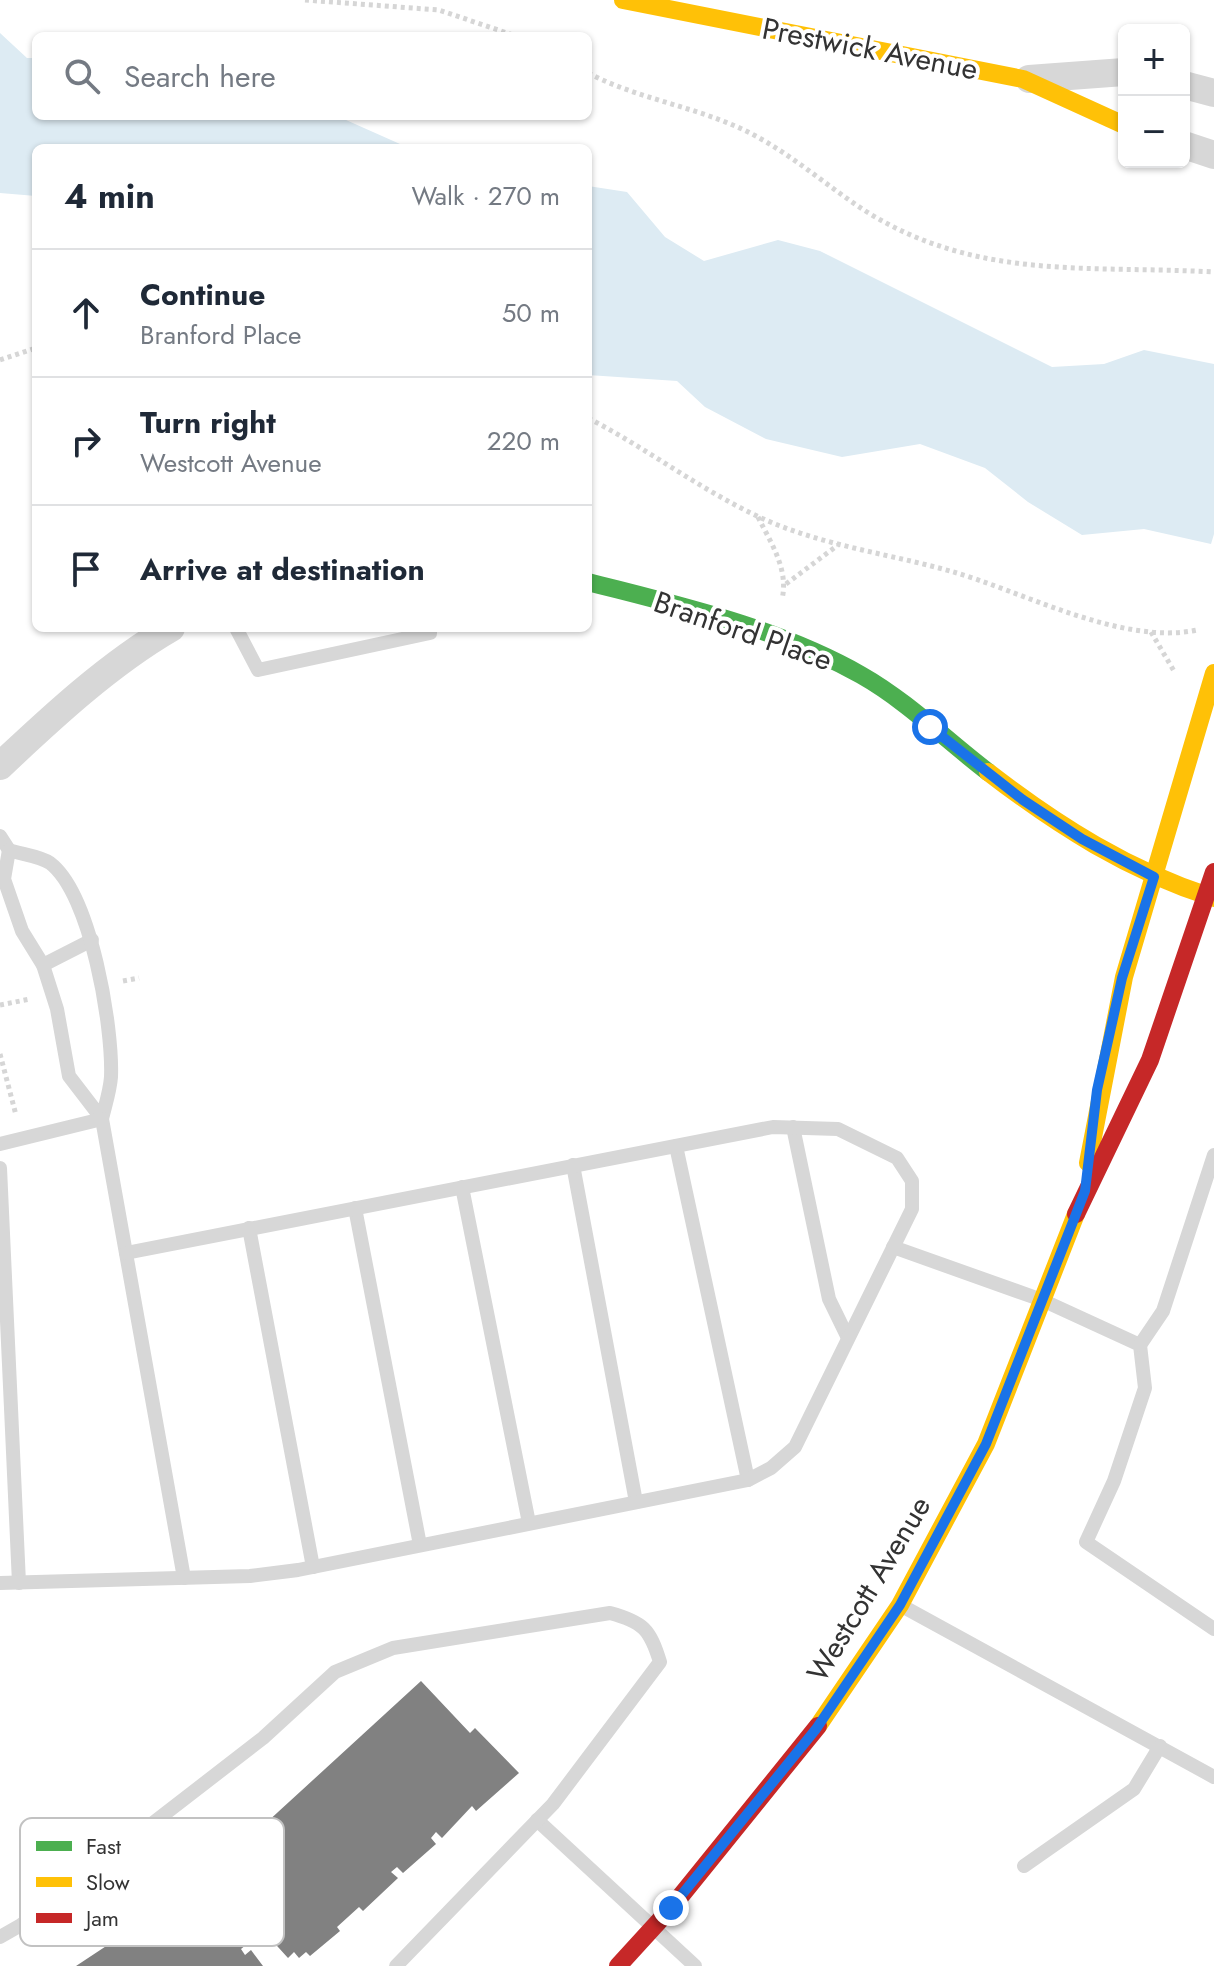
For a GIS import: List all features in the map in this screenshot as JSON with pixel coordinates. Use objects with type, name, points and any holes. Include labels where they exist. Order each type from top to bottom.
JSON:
[{"type":"street","name":"Prestwick Avenue","points":[[623,0],[1023,79],[1118,122]]},
{"type":"street","name":"Prestwick Avenue","points":[[1023,79],[1118,72]]},
{"type":"street","points":[[1190,87],[1214,93]]},
{"type":"street","points":[[1190,147],[1214,155]]},
{"type":"street","name":"Branford Place","points":[[592,583],[714,615],[802,646],[852,671],[1023,800],[1082,839],[1154,877],[1211,897]]},
{"type":"street","points":[[0,766],[43,725],[164,632]]},
{"type":"street","name":"Westcott Avenue","points":[[1085,1191],[1100,1076],[1122,978],[1214,673]]},
{"type":"street","name":"Westcott Avenue","points":[[618,1966],[816,1729],[900,1605],[986,1444],[1085,1191],[1150,1060],[1211,897],[1214,872]]},
{"type":"lane","points":[[238,632],[258,670],[430,632]]},
{"type":"lane","points":[[0,836],[9,850],[49,862],[75,896],[92,940],[110,1045],[111,1079],[102,1119],[184,1578]]},
{"type":"lane","points":[[9,850],[4,879],[12,908],[43,965],[57,1009],[69,1076],[102,1119]]},
{"type":"lane","points":[[43,965],[92,940]]},
{"type":"lane","points":[[0,1144],[102,1119]]},
{"type":"lane","points":[[0,1583],[250,1576],[313,1567],[748,1480],[771,1468],[795,1447],[912,1209],[912,1181],[897,1158],[838,1129],[773,1127],[126,1253]]},
{"type":"lane","points":[[793,1127],[829,1299],[848,1338]]},
{"type":"lane","points":[[676,1146],[748,1480]]},
{"type":"lane","points":[[1214,1155],[1163,1311],[1140,1345],[1145,1388],[1114,1481],[1086,1542],[1214,1629]]},
{"type":"lane","points":[[573,1165],[636,1502]]},
{"type":"lane","points":[[0,1168],[19,1583]]},
{"type":"lane","points":[[462,1187],[529,1523]]},
{"type":"lane","points":[[355,1208],[420,1545]]},
{"type":"lane","points":[[249,1228],[313,1567]]},
{"type":"lane","points":[[893,1247],[1042,1300],[1140,1345]]},
{"type":"lane","points":[[900,1605],[1214,1777]]},
{"type":"lane","points":[[159,1818],[263,1738],[335,1672],[393,1648],[610,1613],[638,1621],[654,1641],[660,1662],[537,1820],[396,1966]]},
{"type":"lane","points":[[1024,1866],[1134,1789],[1160,1746]]},
{"type":"lane","points":[[537,1820],[695,1966]]},
{"type":"lane","points":[[0,1937],[20,1926]]},
{"type":"path","points":[[305,0],[439,10],[504,32]]},
{"type":"path","points":[[592,75],[621,90],[751,133],[868,212],[975,259],[1018,266],[1214,272]]},
{"type":"path","points":[[0,360],[32,349]]},
{"type":"path","points":[[592,420],[686,478],[757,516],[838,545],[954,572],[1072,613],[1150,631],[1180,634],[1197,630]]},
{"type":"path","points":[[757,516],[786,584],[782,599]]},
{"type":"path","points":[[786,584],[838,545]]},
{"type":"path","points":[[1150,631],[1165,651],[1177,679]]},
{"type":"path","points":[[0,1054],[3,1081],[22,1139]]},
{"type":"shaded area","points":[[0,33],[27,58],[32,58],[32,120],[346,120],[400,144],[32,144],[32,196],[0,193]]},
{"type":"shaded area","points":[[592,187],[627,192],[665,237],[704,261],[778,240],[820,251],[1052,367],[1104,364],[1144,350],[1214,364],[1214,534],[1211,544],[1144,529],[1082,535],[1028,502],[985,468],[920,444],[842,457],[766,439],[705,407],[677,381],[592,375]]},
{"type":"building","points":[[421,1681],[470,1733],[475,1728],[519,1773],[476,1811],[472,1806],[442,1838],[436,1832],[431,1838],[436,1844],[403,1873],[397,1867],[391,1872],[398,1878],[363,1911],[359,1907],[337,1927],[340,1931],[310,1956],[306,1952],[299,1958],[294,1952],[288,1958],[277,1946],[284,1946],[284,1818],[272,1818]]},
{"type":"building","points":[[106,1946],[245,1946],[241,1949],[245,1955],[251,1950],[263,1966],[76,1966]]},
{"type":"traffic: fast","points":[[592,583],[728,620],[829,658],[894,697],[988,772]]},
{"type":"traffic: slow","points":[[623,0],[1023,79],[1118,122]]},
{"type":"traffic: slow","points":[[1088,1163],[1124,977],[1214,673]]},
{"type":"traffic: slow","points":[[988,772],[1095,845],[1153,875],[1214,898]]},
{"type":"traffic: slow","points":[[818,1726],[900,1605],[986,1444],[1076,1214]]},
{"type":"traffic: jam","points":[[1076,1214],[1150,1060],[1214,872]]},
{"type":"traffic: jam","points":[[618,1966],[671,1908],[818,1726]]},
{"type":"route","points":[[671,1908],[816,1729],[900,1605],[986,1444],[1085,1191],[1097,1090],[1122,978],[1154,877],[1082,839],[1023,800],[930,727]]}]
